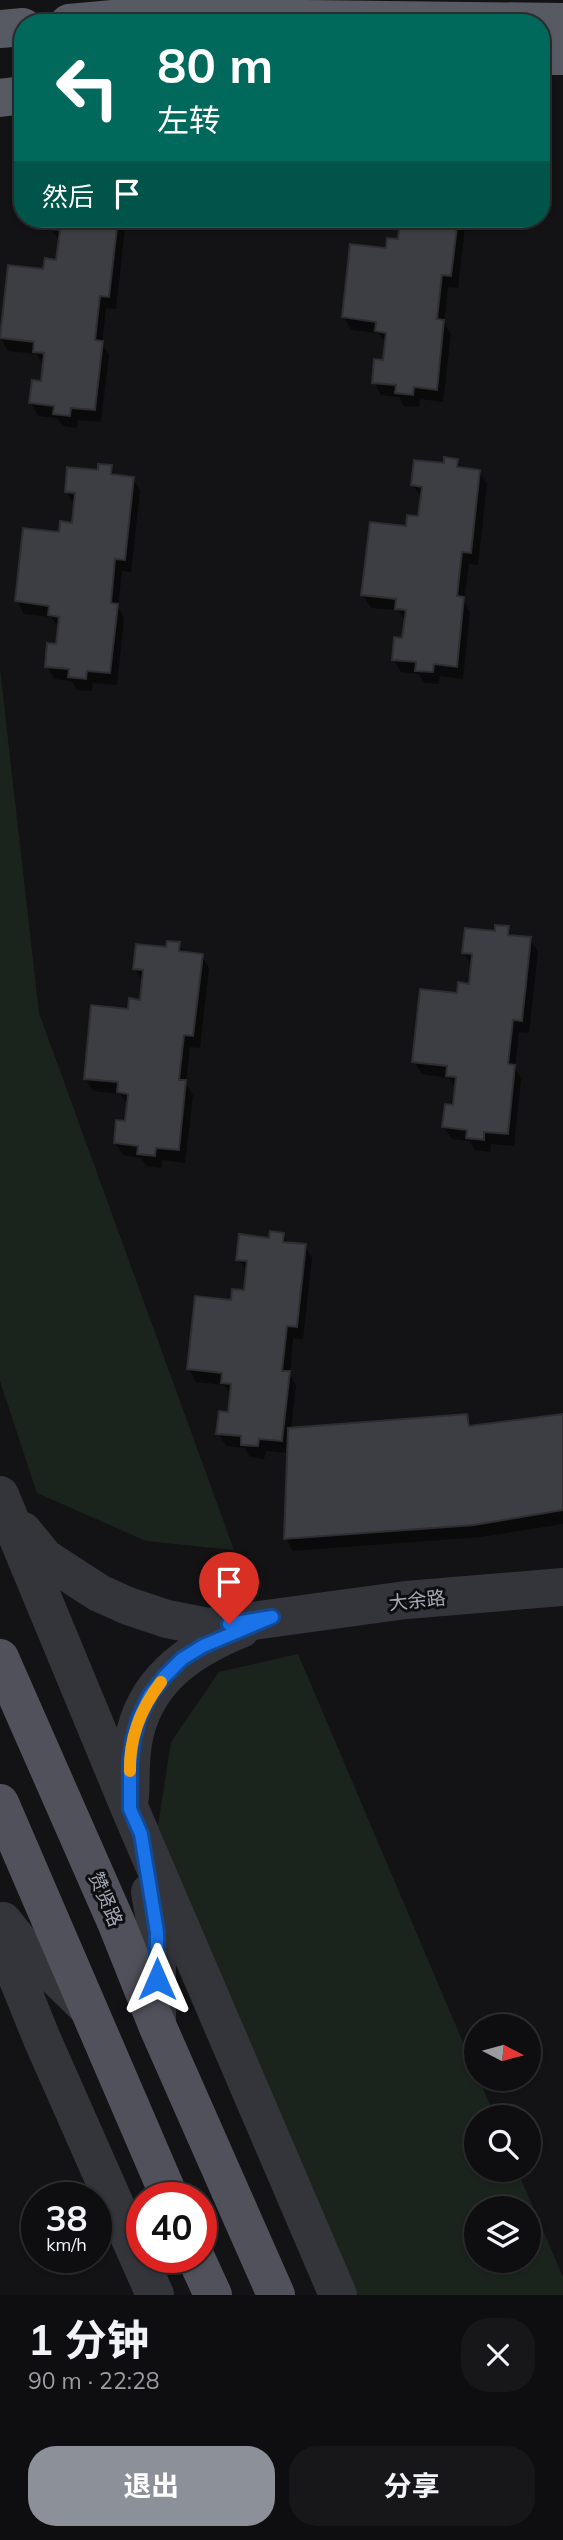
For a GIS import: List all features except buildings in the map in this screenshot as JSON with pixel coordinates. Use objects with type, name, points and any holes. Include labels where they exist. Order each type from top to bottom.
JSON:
[{"type":"highway","points":[[553,0],[563,1]]},
{"type":"main road","name":"赞贤路","points":[[0,1658],[276,2295]]},
{"type":"main road","points":[[0,1803],[163,2182]]},
{"type":"main road","points":[[203,2273],[213,2295]]},
{"type":"street","points":[[1,1501],[45,1558],[99,1593],[128,1606],[167,1619],[208,1627],[272,1617]]},
{"type":"street","points":[[1,1501],[338,2295]]},
{"type":"street","name":"大余路","points":[[272,1617],[406,1600],[563,1587]]},
{"type":"street","points":[[157,2025],[157,1932],[135,1822],[130,1764],[139,1718],[150,1695],[182,1659],[203,1646],[272,1617]]},
{"type":"street","points":[[0,1917],[19,1941],[86,2006]]},
{"type":"street","points":[[0,1935],[42,2039],[155,2295]]},
{"type":"shaded area","points":[[0,669],[39,1013],[234,1550],[146,1541],[37,1493],[0,1381]]},
{"type":"shaded area","points":[[298,1654],[464,2045],[464,2091],[484,2091],[490,2105],[464,2105],[464,2182],[522,2182],[528,2196],[464,2196],[464,2273],[541,2273],[541,2226],[563,2277],[563,2295],[358,2295],[158,1826],[171,1742],[219,1672]]},
{"type":"slow traffic","points":[[130,1771],[133,1740],[139,1718],[150,1695],[161,1682]]},
{"type":"route","points":[[157,1979],[157,1932],[141,1834],[130,1809],[133,1740],[139,1718],[150,1695],[182,1659],[203,1646],[272,1617],[229,1624]]}]
